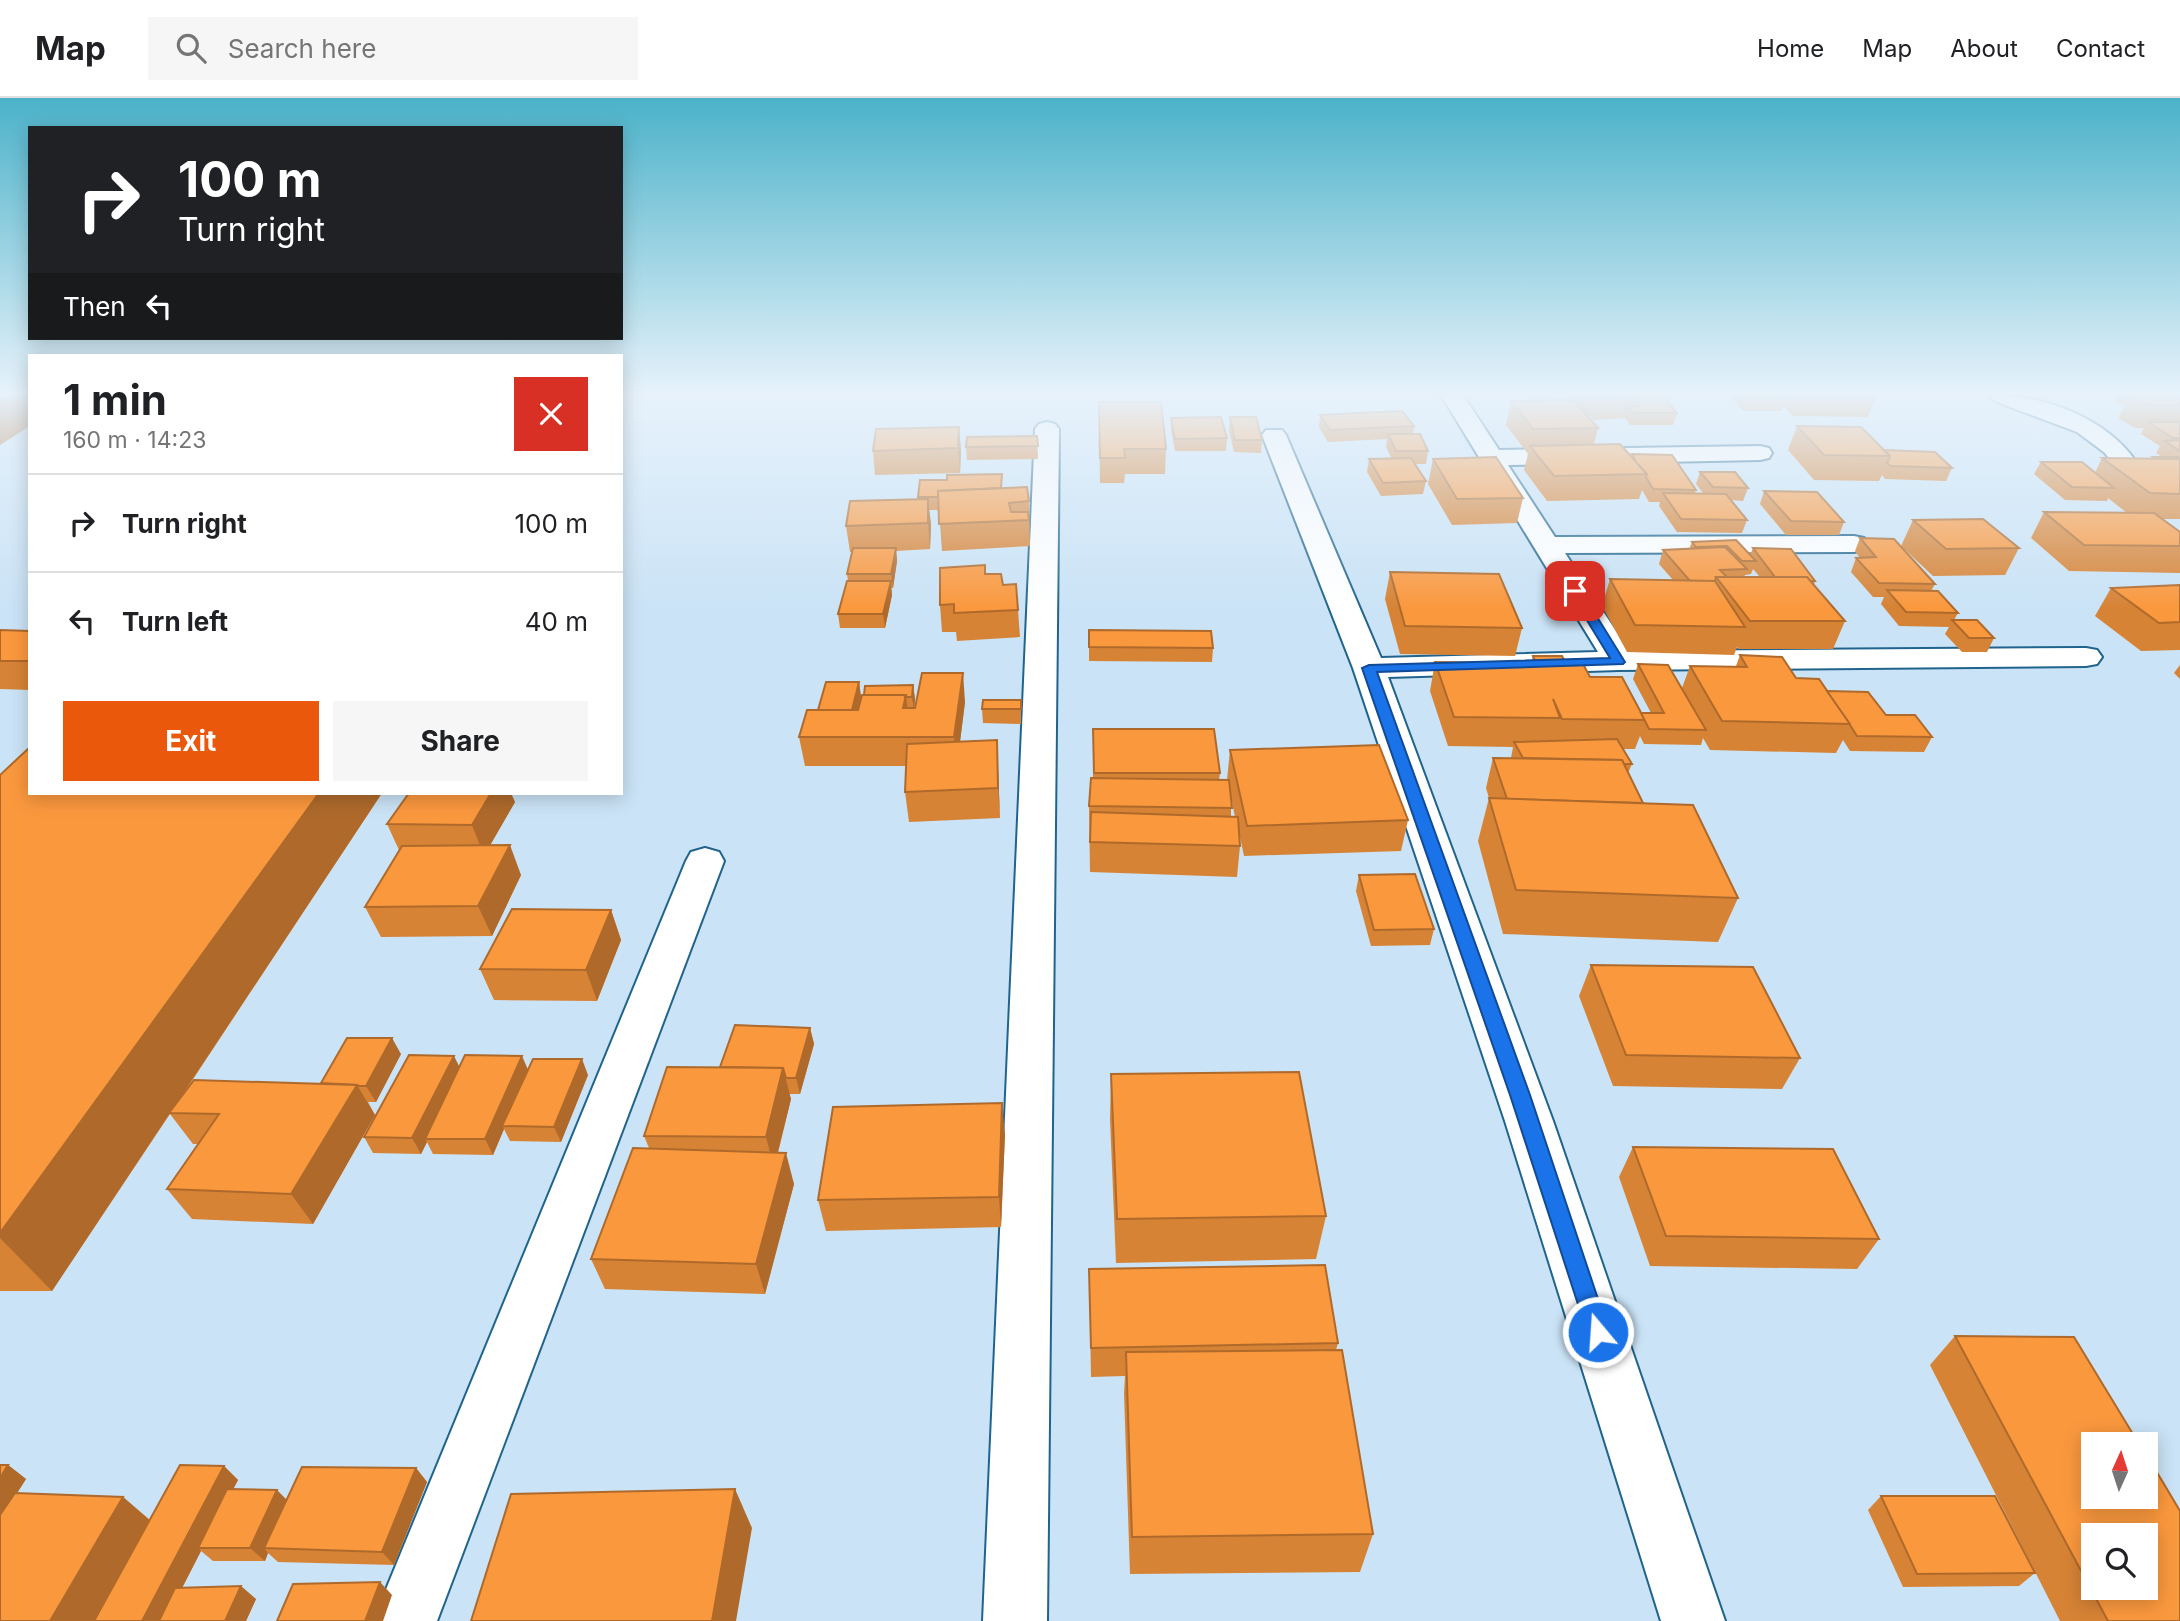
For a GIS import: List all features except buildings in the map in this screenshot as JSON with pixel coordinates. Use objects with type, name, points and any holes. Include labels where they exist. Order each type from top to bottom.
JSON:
[{"type":"street","points":[[1015,1621],[1046,466]]},
{"type":"street","points":[[1287,466],[1369,668],[1529,1121],[1693,1621]]},
{"type":"street","points":[[1495,466],[1619,662]]},
{"type":"street","points":[[1545,545],[1853,544]]},
{"type":"street","points":[[1369,668],[1619,662],[2087,657]]},
{"type":"street","points":[[405,1621],[705,861]]},
{"type":"route","points":[[1575,591],[1619,662],[1369,668],[1520,1095],[1598,1332]]}]
